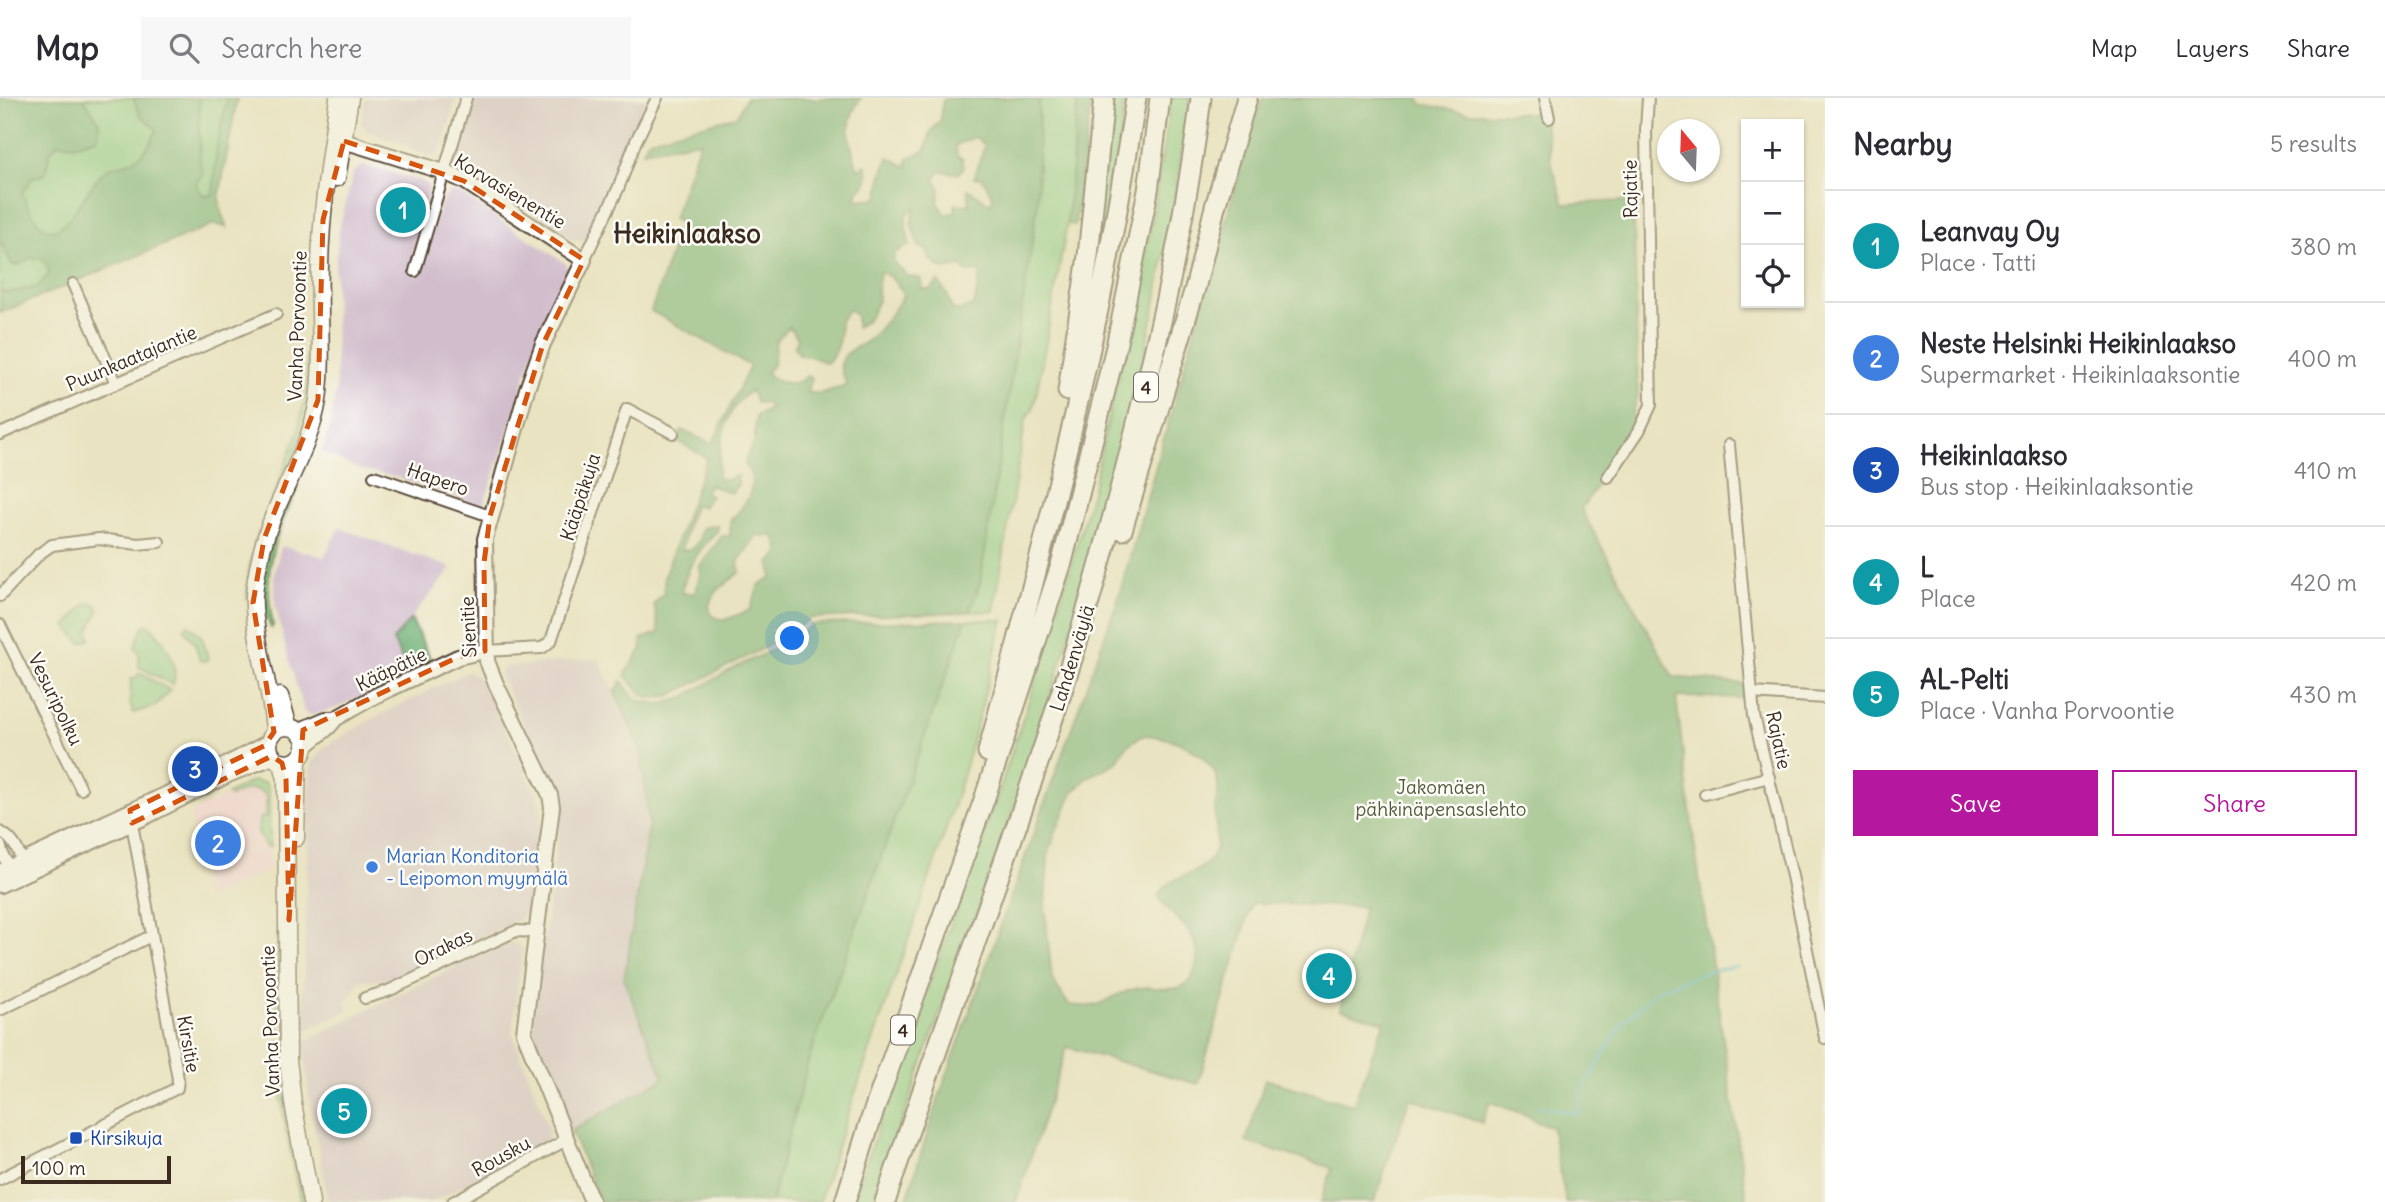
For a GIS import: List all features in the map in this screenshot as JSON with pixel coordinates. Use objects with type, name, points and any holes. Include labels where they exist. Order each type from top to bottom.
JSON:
[{"type":"highway","points":[[1041,554],[1088,256],[1104,98]]},
{"type":"highway","points":[[963,859],[976,795],[1041,554],[1094,327],[1115,227],[1136,98]]},
{"type":"highway","name":"Lahdenväylä","points":[[845,1202],[871,1119],[1015,708],[1066,548],[1116,347],[1148,191],[1160,98]]},
{"type":"highway","name":"Lahdenväylä","points":[[885,1202],[1068,672],[1099,570],[1156,349],[1186,196],[1201,98]]},
{"type":"highway","points":[[1068,672],[1106,583],[1196,285],[1215,207],[1247,98]]},
{"type":"main road","name":"Vanha Porvoontie","points":[[338,98],[338,139]]},
{"type":"main road","name":"Vanha Porvoontie","points":[[311,1202],[289,1077],[287,1017],[289,920],[293,900],[298,811],[286,745],[273,713],[253,603],[264,539],[307,439],[318,400],[323,220],[338,139],[351,98]]},
{"type":"street","points":[[415,271],[466,98]]},
{"type":"street","name":"Sienitie","points":[[592,1202],[524,1033],[552,817],[550,795],[496,684],[485,651],[488,627],[485,539],[542,344],[618,189],[656,98]]},
{"type":"street","points":[[1545,98],[1549,118]]},
{"type":"street","name":"Rajatie","points":[[1608,477],[1639,431],[1651,405],[1646,130],[1648,98]]},
{"type":"street","name":"Korvasienentie","points":[[338,139],[444,172],[464,181],[584,260]]},
{"type":"street","points":[[73,284],[116,383]]},
{"type":"street","name":"Puunkaatajantie","points":[[0,434],[275,314]]},
{"type":"street","name":"Kääpäkuja","points":[[548,645],[627,409],[673,433]]},
{"type":"street","name":"Rajatie","points":[[1729,445],[1754,716],[1812,969],[1825,1038]]},
{"type":"street","name":"Hapero","points":[[374,476],[490,516]]},
{"type":"street","points":[[0,596],[39,554],[52,545],[99,538],[138,544],[159,542]]},
{"type":"street","name":"Vesuripolku","points":[[0,625],[81,789]]},
{"type":"street","name":"Kääpätie","points":[[0,885],[13,869],[228,775],[286,745],[313,738],[330,727],[335,719],[375,696],[458,657],[485,651],[523,650],[548,645]]},
{"type":"street","points":[[1752,692],[1825,698]]},
{"type":"street","points":[[1705,794],[1769,777]]},
{"type":"street","name":"Kirsitie","points":[[0,1179],[177,1094],[178,1079],[131,817]]},
{"type":"street","points":[[0,832],[8,836],[13,869]]},
{"type":"street","points":[[0,845],[13,869]]},
{"type":"street","name":"Orakas","points":[[365,998],[388,991],[516,931],[536,932]]},
{"type":"street","points":[[0,1010],[151,936]]},
{"type":"street","points":[[1812,969],[1825,969]]},
{"type":"street","name":"Rousku","points":[[453,1202],[566,1140]]},
{"type":"highlighted area","points":[[344,141],[464,181],[584,260],[543,344],[490,516],[484,563],[485,651],[458,657],[303,730],[289,920],[286,779],[282,763],[272,756],[132,823],[130,810],[264,746],[274,732],[253,603],[264,539],[318,400],[323,220]]},
{"type":"shaded area","points":[[366,98],[456,98],[442,149],[434,156],[429,156],[366,130],[361,122]]},
{"type":"shaded area","points":[[472,98],[648,98],[630,135],[610,190],[584,241],[571,239],[456,162]]},
{"type":"shaded area","points":[[364,165],[422,181],[429,187],[411,263],[419,276],[442,201],[450,192],[458,192],[569,268],[569,274],[536,343],[483,506],[393,476],[360,470],[322,452],[336,390],[335,266],[340,225],[354,171]]},
{"type":"shaded area","points":[[339,528],[452,568],[393,640],[408,673],[336,708],[313,715],[304,711],[285,646],[275,604],[274,576],[281,546],[324,557]]},
{"type":"shaded area","points":[[598,658],[641,751],[649,824],[624,980],[664,1078],[571,1131],[535,1041],[533,1029],[561,816],[560,801],[500,671],[505,667]]},
{"type":"shaded area","points":[[469,671],[480,679],[537,794],[542,812],[528,910],[515,923],[397,980],[360,981],[346,1002],[349,1010],[302,1032],[310,769],[313,760],[326,746],[379,715]]},
{"type":"shaded area","points":[[258,784],[268,793],[270,870],[206,901],[190,813],[248,785]]},
{"type":"shaded area","points":[[506,942],[519,944],[523,949],[512,1032],[549,1128],[548,1139],[432,1202],[328,1202],[309,1097],[303,1041]]},
{"type":"green space","points":[[0,98],[237,98],[219,198],[227,227],[214,224],[0,313]]},
{"type":"green space","points":[[0,98],[84,98],[99,122],[98,138],[74,145],[58,143],[50,152],[45,175],[33,177],[22,193],[35,218],[46,229],[57,228],[68,220],[98,178],[109,168],[134,159],[149,145],[157,130],[140,115],[133,98],[199,98],[200,163],[203,173],[196,184],[204,196],[213,195],[217,143],[227,98],[237,98],[219,198],[227,227],[214,224],[0,313],[0,291],[6,293],[37,287],[49,274],[47,265],[41,258],[31,258],[16,266],[12,264],[0,241]]},
{"type":"green space","points":[[746,98],[861,98],[852,115],[849,132],[858,169],[866,165],[868,177],[857,193],[856,200],[878,198],[888,157],[907,167],[908,158],[925,151],[931,131],[940,121],[943,100],[1039,98],[1037,208],[980,583],[969,612],[812,618],[766,647],[669,696],[650,698],[641,694],[625,675],[642,648],[641,639],[659,633],[654,604],[664,593],[664,577],[707,458],[677,441],[682,430],[712,444],[750,366],[651,311],[681,223],[673,219],[700,141],[643,151],[649,139],[737,116]],"holes":[[[975,137],[985,145],[974,178],[981,177],[993,196],[991,204],[968,189],[969,205],[955,204],[956,211],[946,215],[938,203],[940,189],[935,180],[940,171],[958,174],[964,167],[962,158],[957,156],[956,145]],[[914,208],[911,224],[919,247],[927,250],[930,260],[942,269],[960,266],[968,272],[981,271],[974,305],[959,311],[952,309],[947,294],[938,281],[931,289],[923,289],[920,278],[909,277],[894,263],[894,253],[910,245],[906,214]],[[880,272],[894,281],[903,296],[879,329],[843,358],[841,370],[847,385],[822,393],[807,393],[812,378],[807,376],[797,382],[786,383],[766,373],[773,365],[776,341],[789,327],[798,338],[794,348],[800,355],[827,363],[838,344],[840,321],[849,309],[856,316],[856,328],[868,320],[878,301]],[[751,391],[756,403],[765,403],[771,408],[756,416],[754,443],[746,457],[745,465],[752,479],[750,494],[730,520],[730,536],[722,536],[699,567],[695,593],[682,593],[694,559],[718,530],[717,525],[702,528],[699,540],[692,549],[682,550],[688,521],[695,504],[703,507],[711,496],[705,491],[710,485],[731,493],[738,485],[738,475],[726,480],[718,478],[721,442],[734,408]],[[758,534],[765,537],[773,535],[779,553],[770,563],[772,578],[759,585],[750,610],[725,620],[711,616],[709,605],[717,591],[740,572],[738,562]]]},
{"type":"green space","points":[[1039,98],[1077,98],[1069,213],[1036,397],[1033,409],[1026,418],[994,611],[969,612],[980,583],[1037,208]]},
{"type":"green space","points":[[1078,98],[1092,98],[1075,225],[1067,224]]},
{"type":"green space","points":[[1109,98],[1126,98],[1107,217],[1081,350]]},
{"type":"green space","points":[[1171,98],[1190,98],[1182,151],[1142,365],[1103,522],[1004,837],[874,1202],[852,1202],[999,791],[1049,640],[1092,492],[1152,220]]},
{"type":"green space","name":"Jakomäen pähkinäpensaslehto","points":[[1263,98],[1420,98],[1421,104],[1471,113],[1543,113],[1552,165],[1564,204],[1638,200],[1634,220],[1638,394],[1633,413],[1634,432],[1581,509],[1673,677],[1744,684],[1744,698],[1676,697],[1695,848],[1747,1202],[1566,1202],[1551,1126],[1490,1102],[1482,1123],[1410,1098],[1374,1202],[1321,1202],[1332,1168],[1246,1142],[1265,1079],[1353,1105],[1384,1022],[1340,1009],[1364,907],[1252,903],[1198,1084],[1067,1047],[1016,1202],[906,1202],[935,1108],[1118,599],[1255,118]],"holes":[[[1145,735],[1168,739],[1191,749],[1209,764],[1217,781],[1217,839],[1212,857],[1201,868],[1170,883],[1158,895],[1191,935],[1197,952],[1196,968],[1190,979],[1179,987],[1139,988],[1093,1006],[1069,1005],[1052,979],[1045,907],[1048,856],[1073,793],[1087,778],[1117,762],[1132,742]]]},
{"type":"green space","points":[[307,342],[313,342],[310,408],[247,600],[248,573],[254,545],[298,432],[306,391]]},
{"type":"green space","points":[[295,485],[298,486],[276,538],[269,569],[271,628],[265,610],[264,574],[273,537]]},
{"type":"green space","points":[[89,603],[97,605],[99,611],[88,632],[91,639],[81,643],[66,626]]},
{"type":"green space","points":[[411,619],[432,662],[408,673],[393,640]]},
{"type":"green space","points":[[966,620],[1003,620],[968,759],[938,854],[819,1202],[771,1202],[809,1058]]},
{"type":"green space","points":[[966,620],[809,1058],[771,1202],[600,1202],[571,1131],[664,1078],[624,980],[649,824],[641,751],[615,692],[622,681],[640,701],[663,704],[680,699],[814,624]]},
{"type":"green space","points":[[148,624],[169,652],[174,668],[173,685],[139,667],[139,653],[135,647],[143,626]]},
{"type":"green space","points":[[188,624],[202,637],[208,658],[206,661],[200,660],[195,644],[184,629]]},
{"type":"green space","points":[[139,673],[170,690],[156,706],[133,713],[130,703],[131,679],[136,678]]},
{"type":"green space","points":[[252,781],[265,783],[269,790],[270,847],[265,846],[258,832],[259,819],[266,816],[266,796],[254,789],[230,797],[227,794]]},
{"type":"green space","points":[[280,882],[283,886],[280,1032],[275,1027]]},
{"type":"green space","points":[[279,1042],[282,1077],[304,1202],[300,1202],[280,1092],[277,1052]]},
{"type":"waterway","points":[[1538,1106],[1579,1114],[1582,1090],[1624,1021],[1659,989],[1707,972],[1737,966]]},
{"type":"place","name":"Leanvay Oy","points":[[403,210]]},
{"type":"place","name":"Heikinlaakso","points":[[195,769]]},
{"type":"place","name":"Neste Helsinki Heikinlaakso","points":[[218,843]]},
{"type":"place","name":"Marian Konditoria - Leipomon myymälä","points":[[372,867]]},
{"type":"place","name":"L","points":[[1329,976]]},
{"type":"place","name":"AL-Pelti","points":[[344,1111]]},
{"type":"place","name":"Kirsikuja","points":[[76,1138]]},
{"type":"district","name":"Heikinlaakso","points":[[687,233]]}]
